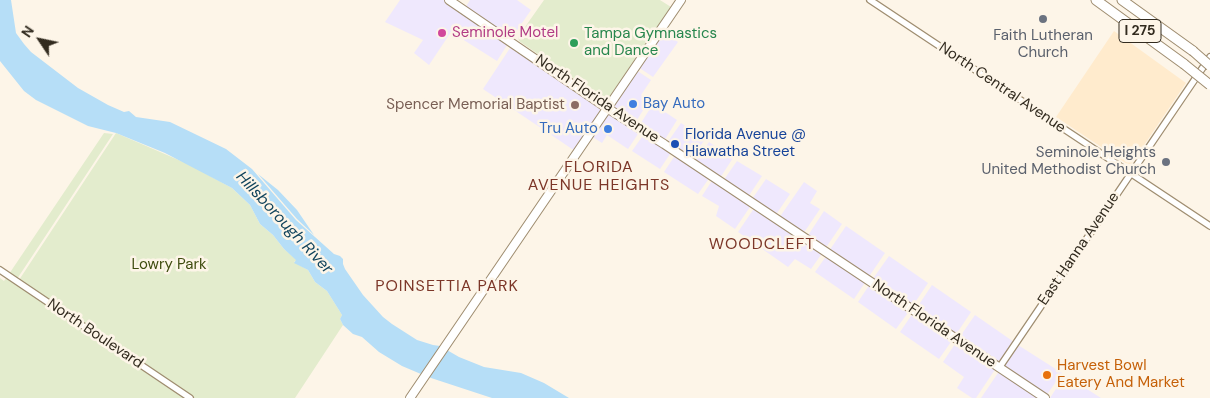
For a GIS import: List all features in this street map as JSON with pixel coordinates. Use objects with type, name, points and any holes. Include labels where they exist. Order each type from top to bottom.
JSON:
[{"type":"highway","name":"I 275","points":[[1096,0],[1210,85]]},
{"type":"highway","name":"I 275","points":[[1122,0],[1210,66]]},
{"type":"main road","name":"North Florida Avenue","points":[[449,0],[607,108],[1045,398]]},
{"type":"main road","points":[[410,398],[681,0]]},
{"type":"street","name":"North Central Avenue","points":[[870,0],[1210,226]]},
{"type":"street","name":"East Hanna Avenue","points":[[999,368],[1210,57]]},
{"type":"street","name":"North Boulevard","points":[[0,270],[190,398]]},
{"type":"shaded area","points":[[400,0],[445,0],[509,42],[497,61],[451,32],[429,65],[414,53],[423,40],[385,22]]},
{"type":"shaded area","points":[[470,0],[517,0],[531,10],[511,39],[465,8]]},
{"type":"shaded area","points":[[662,31],[678,42],[653,77],[638,67]]},
{"type":"shaded area","points":[[1114,31],[1186,83],[1130,166],[1056,117]]},
{"type":"shaded area","points":[[512,45],[604,108],[575,151],[483,89]]},
{"type":"shaded area","points":[[636,70],[651,80],[641,95],[649,101],[635,123],[610,107]]},
{"type":"shaded area","points":[[653,104],[677,120],[664,141],[639,126]]},
{"type":"shaded area","points":[[607,111],[640,131],[628,149],[607,135],[602,143],[591,136]]},
{"type":"shaded area","points":[[681,123],[705,139],[691,160],[667,143]]},
{"type":"shaded area","points":[[644,134],[672,151],[660,169],[632,151]]},
{"type":"shaded area","points":[[709,142],[733,158],[720,178],[695,162]]},
{"type":"shaded area","points":[[676,154],[710,177],[698,194],[664,172]]},
{"type":"shaded area","points":[[737,161],[762,176],[748,197],[723,181]]},
{"type":"shaded area","points":[[713,179],[752,204],[735,229],[716,216],[719,206],[702,196]]},
{"type":"shaded area","points":[[766,179],[790,194],[775,216],[752,199]]},
{"type":"shaded area","points":[[804,182],[817,191],[810,203],[820,209],[803,234],[779,218]]},
{"type":"shaded area","points":[[755,207],[823,252],[811,269],[795,259],[788,267],[738,232]]},
{"type":"shaded area","points":[[824,211],[842,224],[825,249],[807,237]]},
{"type":"shaded area","points":[[846,226],[885,253],[868,278],[829,251]]},
{"type":"shaded area","points":[[827,255],[866,281],[854,299],[815,272]]},
{"type":"shaded area","points":[[889,256],[928,283],[912,307],[872,280]]},
{"type":"shaded area","points":[[870,284],[910,310],[896,329],[858,302]]},
{"type":"shaded area","points":[[932,285],[971,312],[955,336],[916,309]]},
{"type":"shaded area","points":[[913,313],[953,339],[939,359],[900,332]]},
{"type":"shaded area","points":[[975,315],[1014,342],[999,365],[959,338]]},
{"type":"shaded area","points":[[957,341],[996,368],[976,398],[972,398],[957,388],[964,377],[943,362]]},
{"type":"shaded area","points":[[1018,345],[1062,373],[1046,396],[1002,367]]},
{"type":"shaded area","points":[[1000,370],[1041,398],[981,398]]},
{"type":"shaded area","points":[[1065,375],[1101,398],[1050,398]]},
{"type":"green space","points":[[544,0],[660,0],[671,7],[609,97],[603,99],[519,41],[518,37]]},
{"type":"green space","points":[[104,133],[113,134],[17,279],[9,274]]},
{"type":"green space","name":"Lowry Park","points":[[116,133],[188,164],[232,188],[250,205],[260,224],[297,260],[294,262],[308,270],[315,282],[327,291],[342,315],[340,319],[343,325],[295,398],[193,398],[19,280]]},
{"type":"green space","points":[[7,277],[187,398],[0,398],[0,278],[4,281]]},
{"type":"water","name":"Hillsborough River","points":[[0,0],[11,0],[16,33],[31,52],[78,88],[108,105],[124,112],[129,111],[136,117],[170,122],[226,149],[252,169],[296,220],[334,254],[343,259],[345,269],[363,295],[392,324],[417,340],[440,346],[459,357],[484,367],[521,373],[544,383],[569,398],[492,398],[428,377],[402,366],[379,352],[362,337],[353,334],[343,325],[340,319],[342,315],[327,291],[315,282],[308,270],[294,263],[296,260],[260,224],[250,205],[232,188],[165,153],[116,133],[88,126],[36,100],[24,91],[0,61]]},
{"type":"water","points":[[258,174],[278,190],[297,210],[314,235],[297,219]]},
{"type":"place","name":"Faith Lutheran Church","points":[[1043,19]]},
{"type":"place","name":"Seminole Motel","points":[[442,33]]},
{"type":"place","name":"Tampa Gymnastics and Dance","points":[[574,43]]},
{"type":"place","name":"Bay Auto","points":[[633,104]]},
{"type":"place","name":"Spencer Memorial Baptist","points":[[575,105]]},
{"type":"place","name":"Tru Auto","points":[[608,129]]},
{"type":"place","name":"Florida Avenue @ Hiawatha Street","points":[[675,144]]},
{"type":"place","name":"Seminole Heights United Methodist Church","points":[[1166,162]]},
{"type":"place","name":"Harvest Bowl Eatery And Market","points":[[1047,375]]},
{"type":"district","name":"FLORIDA AVENUE HEIGHTS","points":[[599,177]]},
{"type":"district","name":"WOODCLEFT","points":[[762,245]]},
{"type":"district","name":"POINSETTIA PARK","points":[[447,287]]}]
